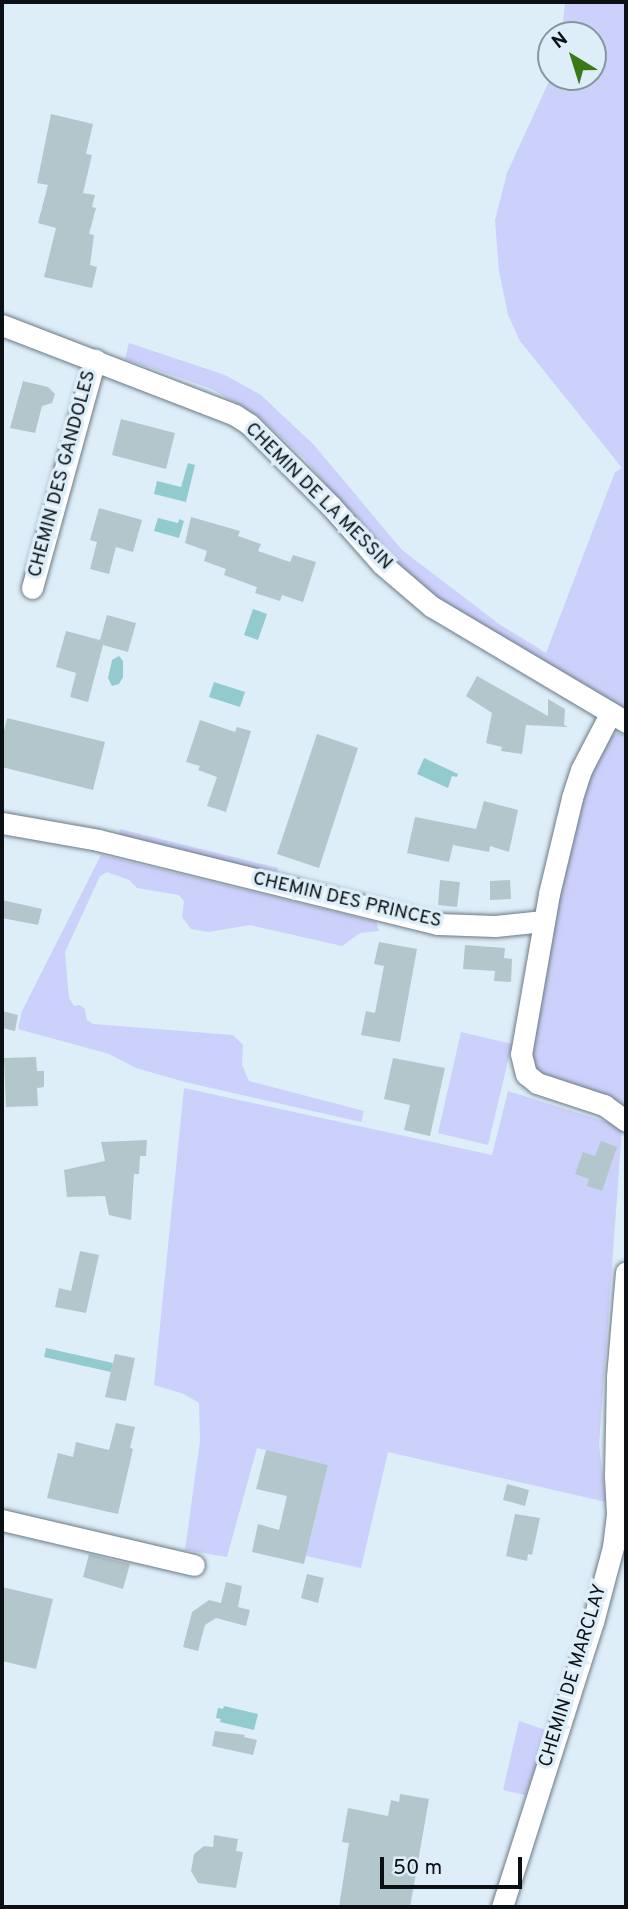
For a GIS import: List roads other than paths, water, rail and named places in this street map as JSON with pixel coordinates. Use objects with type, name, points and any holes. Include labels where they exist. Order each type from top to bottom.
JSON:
[{"type":"street","name":"CHEMIN DE LA MESSIN","points":[[2,325],[219,407],[242,419],[331,506],[382,564],[431,606],[618,718]]},
{"type":"street","name":"CHEMIN DES GANDOLES","points":[[32,588],[95,360]]},
{"type":"street","points":[[618,718],[581,770],[572,798],[544,921],[522,1042],[523,1068],[530,1078],[547,1088],[604,1105],[626,1121]]},
{"type":"street","name":"CHEMIN DES PRINCES","points":[[2,823],[98,840],[438,924],[495,926],[544,921]]},
{"type":"street","name":"CHEMIN DE MARCLAY","points":[[502,1907],[593,1622],[613,1547],[617,1514],[617,1377],[626,1272]]},
{"type":"street","points":[[2,1520],[194,1564]]}]
